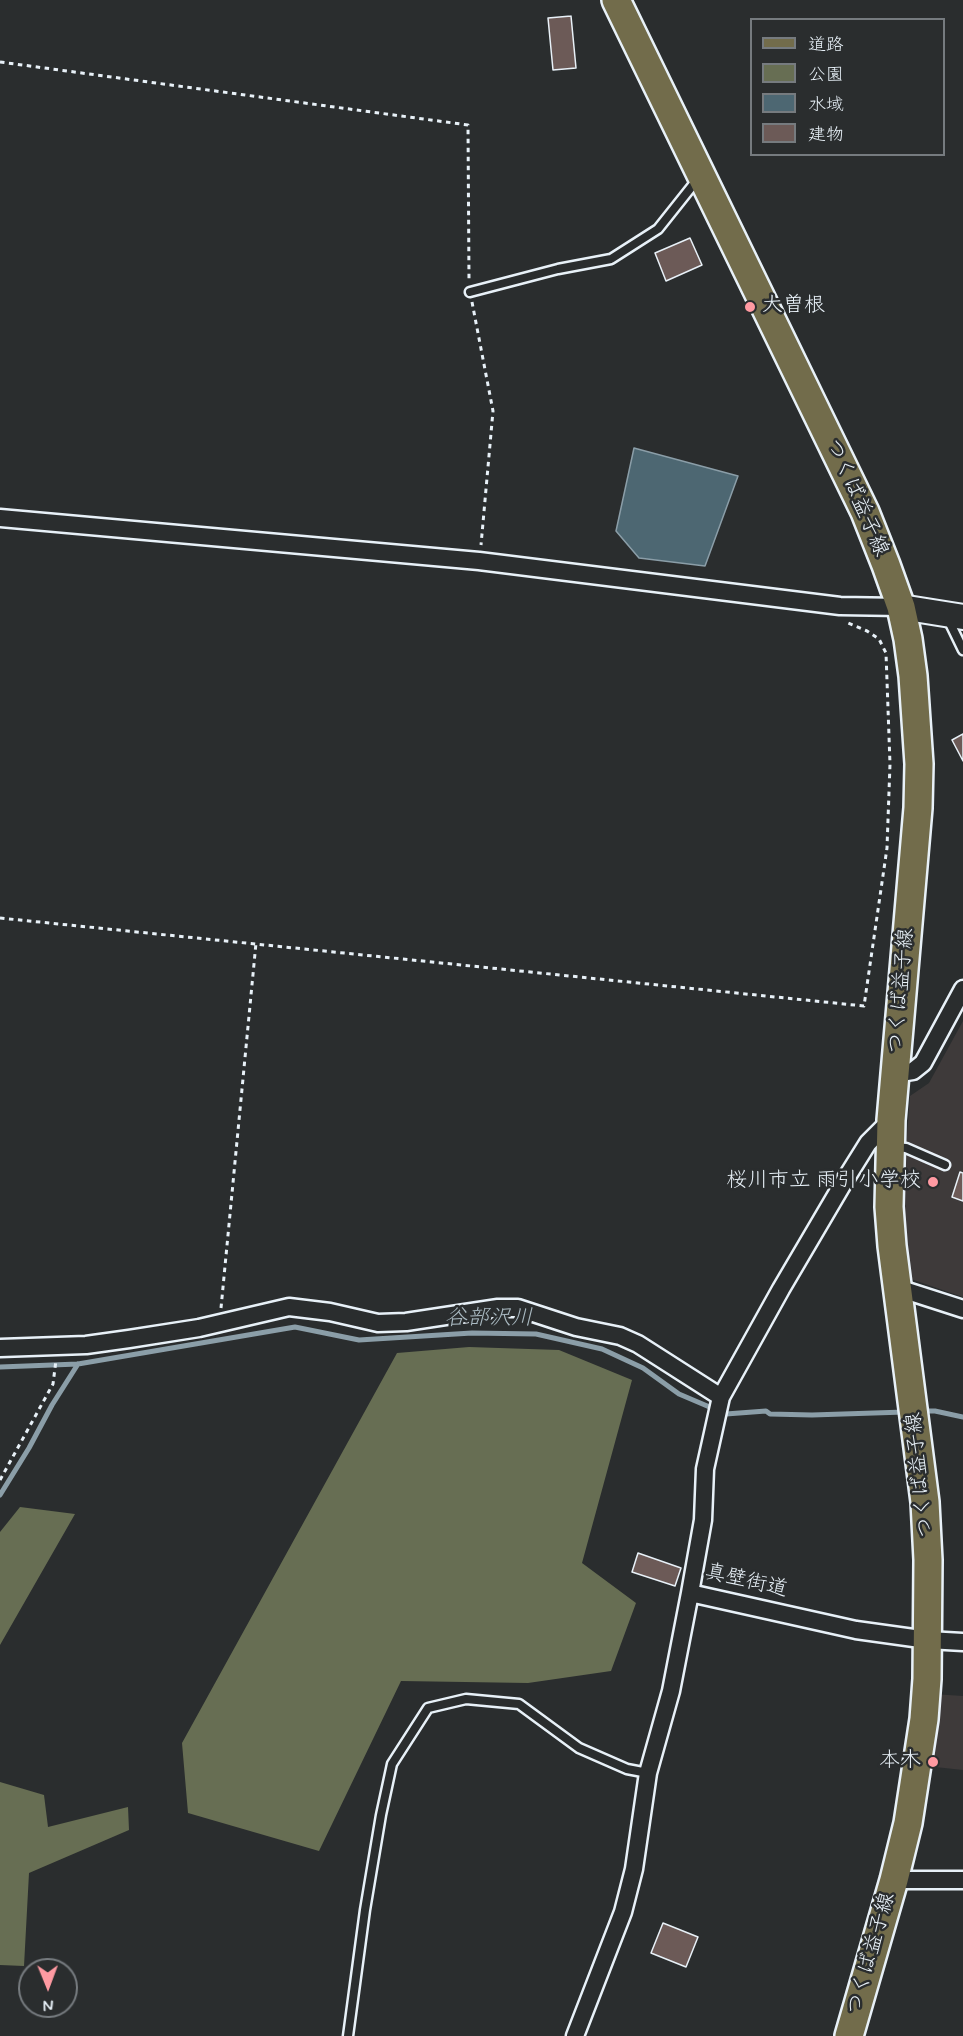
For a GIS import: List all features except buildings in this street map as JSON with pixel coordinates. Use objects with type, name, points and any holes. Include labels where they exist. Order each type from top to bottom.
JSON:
[{"type":"main road","name":"つくば益子線","points":[[616,0],[865,512],[901,607],[913,676],[919,764],[915,863],[894,1074],[890,1147],[890,1207],[898,1288],[926,1502],[928,1640],[924,1719],[908,1823],[849,2036]]},
{"type":"main road","points":[[901,607],[954,615]]},
{"type":"street","points":[[0,518],[479,561],[840,606],[901,607]]},
{"type":"street","points":[[894,1074],[913,1071],[923,1063],[963,989]]},
{"type":"street","points":[[0,1348],[58,1346],[129,1339],[199,1328],[289,1307],[330,1311],[378,1323],[406,1322],[498,1308],[518,1308],[576,1328],[620,1336],[638,1344],[720,1400],[781,1289],[848,1175],[868,1143],[891,1120]]},
{"type":"street","points":[[898,1288],[963,1309]]},
{"type":"street","name":"真壁街道","points":[[720,1400],[714,1419],[705,1469],[703,1520],[690,1593],[856,1630],[928,1640],[963,1642]]},
{"type":"street","points":[[575,2036],[623,1912],[634,1869],[648,1773],[670,1691],[690,1593]]},
{"type":"street","points":[[894,1880],[963,1880]]},
{"type":"lane","points":[[470,292],[558,269],[611,259],[658,229],[701,175]]},
{"type":"lane","points":[[954,615],[963,650]]},
{"type":"lane","points":[[890,1147],[906,1148],[945,1165]]},
{"type":"lane","points":[[348,2036],[367,1899],[392,1764],[428,1708],[466,1699],[519,1704],[579,1748],[627,1769],[648,1773]]},
{"type":"path","points":[[0,62],[468,125],[470,292],[493,411],[479,561]]},
{"type":"path","points":[[0,918],[864,1006],[887,848],[890,764],[886,653],[879,639],[873,634],[839,620],[840,606]]},
{"type":"path","points":[[220,1322],[256,943]]},
{"type":"path","points":[[0,1480],[54,1384],[58,1346]]},
{"type":"shaded area","name":"桜川市立 雨引小学校","points":[[963,1021],[963,1297],[908,1278],[901,1216],[910,1096],[929,1083]]},
{"type":"shaded area","points":[[933,1694],[963,1696],[963,1770],[926,1766]]},
{"type":"green space","points":[[469,1347],[559,1350],[632,1380],[582,1563],[636,1603],[611,1671],[528,1683],[401,1681],[319,1851],[188,1813],[182,1743],[397,1353]]},
{"type":"green space","points":[[20,1507],[75,1514],[0,1645],[0,1532]]},
{"type":"green space","points":[[0,1782],[44,1795],[48,1827],[128,1807],[129,1830],[29,1873],[24,1958],[18,1958],[18,1966],[0,1965]]},
{"type":"water","points":[[634,448],[738,476],[705,566],[639,558],[616,531]]},
{"type":"waterway","name":"谷部沢川","points":[[0,1367],[78,1364],[295,1327],[359,1340],[472,1333],[536,1334],[602,1349],[643,1368],[679,1394],[726,1414],[766,1411],[770,1414],[812,1415],[905,1412]]},
{"type":"waterway","points":[[0,1495],[78,1364]]},
{"type":"waterway","name":"谷部沢川","points":[[920,1411],[935,1411],[963,1417]]},
{"type":"place","name":"大曽根","points":[[750,307]]},
{"type":"place","name":"桜川市立 雨引小学校","points":[[933,1182]]},
{"type":"place","name":"本木","points":[[933,1762]]}]
